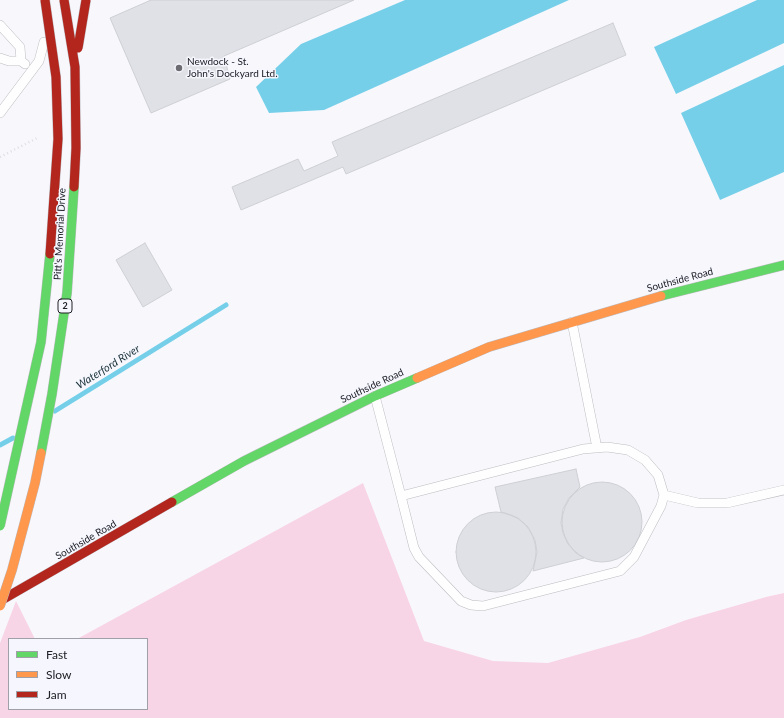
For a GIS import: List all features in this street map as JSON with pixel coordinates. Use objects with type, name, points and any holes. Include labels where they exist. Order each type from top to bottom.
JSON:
[{"type":"main road","name":"Pitt's Memorial Drive","points":[[0,526],[41,342],[50,252],[58,139],[56,77],[45,0]]},
{"type":"main road","name":"Pitt's Memorial Drive","points":[[0,606],[12,570],[35,483],[52,394],[67,293],[76,148],[75,67],[64,0]]},
{"type":"main road","points":[[75,67],[86,0]]},
{"type":"main road","name":"Southside Road","points":[[0,601],[244,461],[375,396],[488,347],[650,299],[784,264]]},
{"type":"lane","points":[[0,113],[39,61],[46,37],[74,0]]},
{"type":"lane","points":[[39,61],[49,60],[59,52],[95,0]]},
{"type":"lane","points":[[0,25],[20,47],[21,61]]},
{"type":"lane","points":[[0,58],[9,61],[21,61],[33,70]]},
{"type":"lane","points":[[572,322],[597,448]]},
{"type":"lane","points":[[375,396],[414,548],[419,557],[461,601],[470,605],[483,606],[620,571],[634,558],[661,506],[664,495],[658,475],[645,460],[628,450],[608,447],[583,449],[401,496]]},
{"type":"lane","points":[[664,495],[698,504],[727,503],[784,490]]},
{"type":"shaded area","points":[[363,483],[424,641],[493,661],[548,663],[640,637],[686,620],[784,593],[784,718],[0,718],[0,643],[16,601],[34,638],[8,638],[8,710],[148,710],[148,638],[79,638]]},
{"type":"water","points":[[405,0],[569,0],[324,110],[269,113],[256,87],[301,44]]},
{"type":"water","points":[[757,0],[784,0],[784,43],[676,94],[654,47]]},
{"type":"water","points":[[784,65],[784,172],[720,200],[681,113]]},
{"type":"building","name":"Newdock - St. John's Dockyard Ltd.","points":[[151,0],[354,0],[224,56],[230,79],[151,113],[110,18]]},
{"type":"building","points":[[613,23],[626,55],[346,174],[343,167],[241,210],[232,187],[298,159],[304,171],[338,156],[332,142]]},
{"type":"building","points":[[145,243],[172,290],[143,307],[116,260]]},
{"type":"building","points":[[576,469],[580,487],[569,498],[563,509],[561,523],[563,533],[568,544],[576,553],[584,558],[533,571],[537,552],[535,540],[528,527],[518,518],[501,512],[495,487]]},
{"type":"building","points":[[594,482],[610,482],[631,493],[642,514],[642,530],[631,551],[610,562],[594,562],[580,556],[573,551],[568,544],[562,530],[562,514],[568,500],[573,493],[580,488]]},
{"type":"building","points":[[488,512],[504,512],[518,519],[529,530],[536,544],[536,560],[533,567],[524,580],[518,585],[504,592],[488,592],[474,585],[463,574],[456,560],[456,544],[463,530],[474,519]]},
{"type":"waterway","name":"Waterford River","points":[[55,411],[226,305]]},
{"type":"waterway","name":"Waterford River","points":[[0,445],[13,438]]},
{"type":"traffic: fast","points":[[41,453],[52,394],[67,293],[74,187]]},
{"type":"traffic: fast","points":[[0,526],[41,342],[50,254]]},
{"type":"traffic: fast","points":[[661,296],[784,265]]},
{"type":"traffic: fast","points":[[172,502],[244,461],[375,396],[417,378]]},
{"type":"traffic: slow","points":[[417,378],[489,347],[661,296]]},
{"type":"traffic: slow","points":[[0,606],[12,570],[35,483],[41,453]]},
{"type":"traffic: jam","points":[[45,0],[56,77],[58,139],[50,254]]},
{"type":"traffic: jam","points":[[64,0],[75,67],[76,148],[74,187]]},
{"type":"traffic: jam","points":[[78,48],[86,0]]},
{"type":"traffic: jam","points":[[0,601],[172,502]]},
{"type":"place","name":"Newdock - St. John's Dockyard Ltd.","points":[[179,68]]}]
